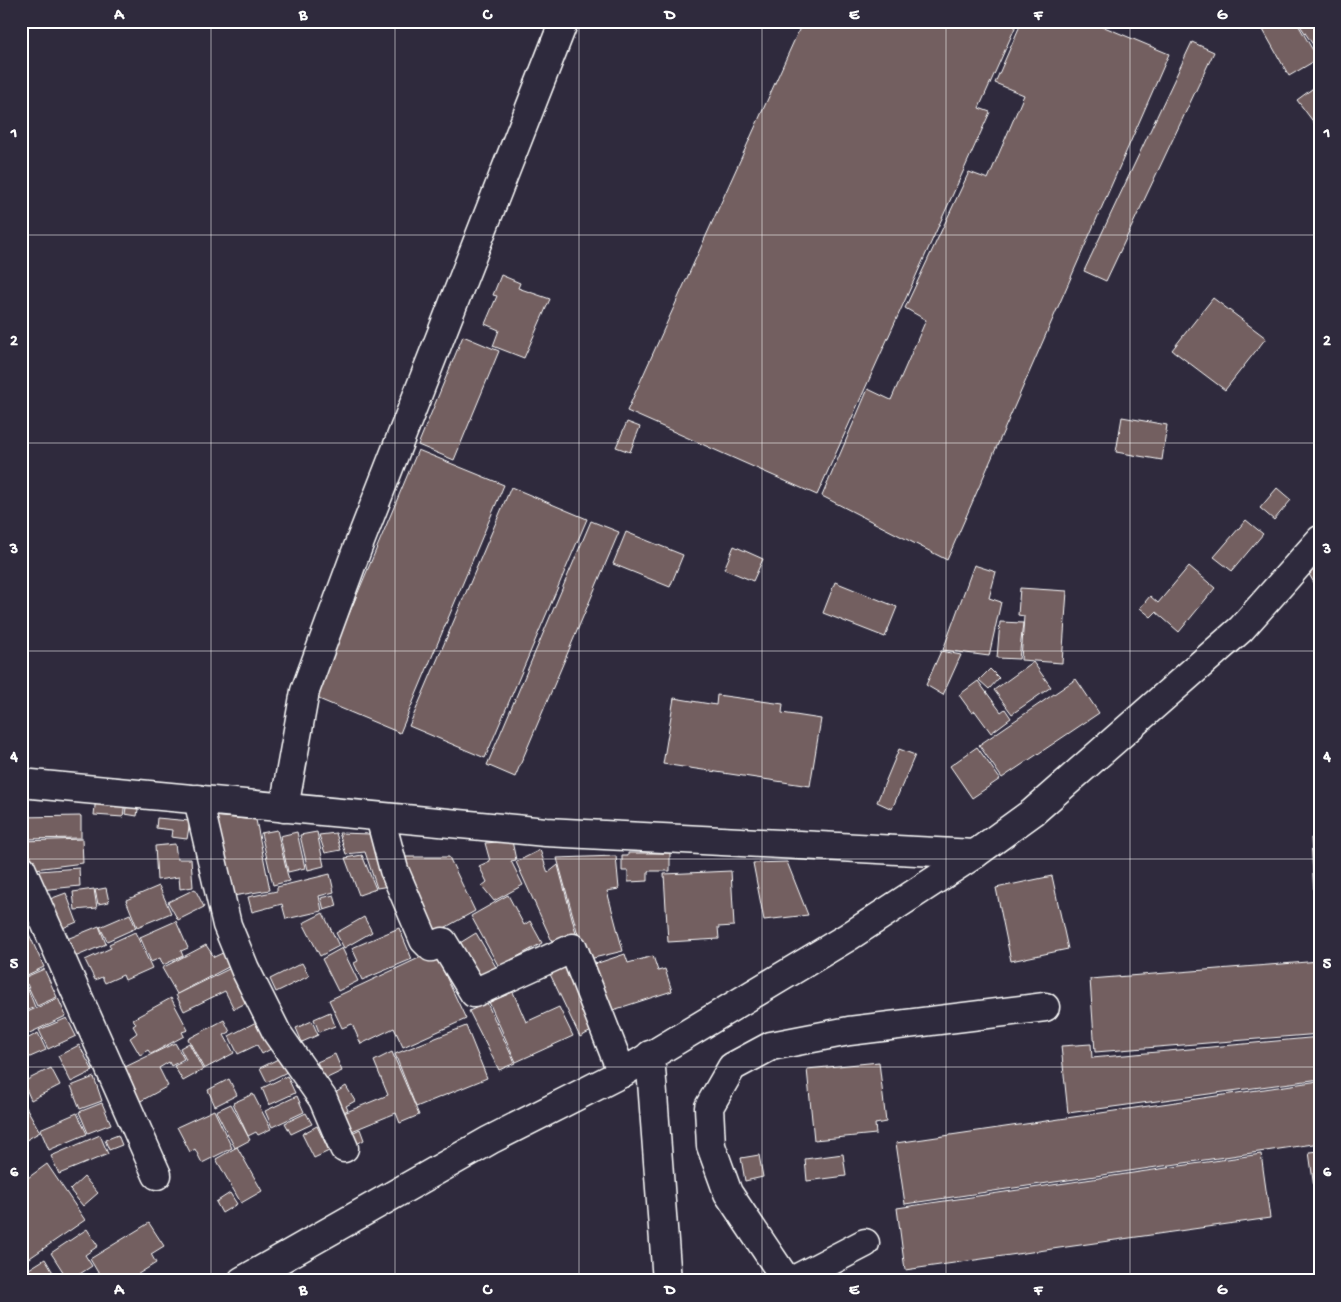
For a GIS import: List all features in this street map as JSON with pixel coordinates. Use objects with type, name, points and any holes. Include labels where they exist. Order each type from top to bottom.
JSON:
[{"type":"street","points":[[284,808],[305,691],[360,543],[564,21]]},
{"type":"street","points":[[242,1281],[490,1140],[622,1072],[848,937],[976,854],[1033,812],[1241,629],[1320,540]]},
{"type":"street","points":[[21,783],[546,832],[976,854]]},
{"type":"street","points":[[198,799],[227,925],[245,969],[277,1032],[323,1099],[344,1148]]},
{"type":"street","points":[[380,817],[394,870],[424,940],[431,947],[443,942],[474,993],[573,948],[622,1072]]},
{"type":"street","points":[[21,868],[157,1175]]},
{"type":"street","points":[[787,1281],[728,1194],[711,1146],[709,1107],[732,1067],[771,1046],[848,1031],[1045,1007]]},
{"type":"street","points":[[650,1055],[667,1281]]},
{"type":"street","points":[[792,1281],[865,1243]]},
{"type":"building","points":[[803,21],[1018,21],[979,108],[990,112],[817,495],[627,411]]},
{"type":"building","points":[[1022,21],[1090,21],[1169,54],[947,560],[822,496],[868,389],[891,400],[926,320],[905,308],[969,172],[988,179],[1024,95],[995,83]]},
{"type":"building","points":[[1224,21],[1243,21],[1240,29]]},
{"type":"building","points":[[1262,21],[1296,21],[1318,59],[1289,76],[1262,28],[1264,26]]},
{"type":"building","points":[[1297,21],[1320,21],[1320,55]]},
{"type":"building","points":[[1192,42],[1214,52],[1106,281],[1084,271]]},
{"type":"building","points":[[1320,72],[1320,84],[1314,76]]},
{"type":"building","points":[[1316,86],[1320,90],[1320,120],[1315,124],[1297,100]]},
{"type":"building","points":[[501,275],[520,283],[518,288],[550,299],[524,358],[493,346],[499,330],[485,324],[497,296],[493,295]]},
{"type":"building","points":[[1213,298],[1266,338],[1225,390],[1172,350]]},
{"type":"building","points":[[463,336],[499,351],[454,460],[418,445]]},
{"type":"building","points":[[1122,417],[1167,425],[1162,460],[1116,452]]},
{"type":"building","points":[[627,422],[640,427],[630,452],[616,447]]},
{"type":"building","points":[[418,450],[504,485],[400,733],[314,697]]},
{"type":"building","points":[[511,487],[587,519],[485,758],[409,726]]},
{"type":"building","points":[[1277,488],[1291,500],[1274,520],[1260,508]]},
{"type":"building","points":[[1246,520],[1263,534],[1232,571],[1214,557]]},
{"type":"building","points":[[591,521],[619,532],[515,777],[487,765]]},
{"type":"building","points":[[626,532],[683,555],[670,587],[613,564]]},
{"type":"building","points":[[734,546],[763,559],[753,581],[724,569]]},
{"type":"building","points":[[1320,561],[1320,593],[1306,569]]},
{"type":"building","points":[[974,565],[996,572],[989,598],[1001,602],[989,656],[943,650]]},
{"type":"building","points":[[1189,566],[1215,588],[1179,632],[1156,612],[1151,617],[1140,608],[1150,596],[1158,603]]},
{"type":"building","points":[[835,582],[897,607],[885,637],[823,613]]},
{"type":"building","points":[[1020,588],[1067,591],[1062,663],[1021,660],[1024,616],[1018,615]]},
{"type":"building","points":[[1000,622],[1023,623],[1019,659],[997,658]]},
{"type":"building","points":[[941,651],[961,655],[943,695],[926,685]]},
{"type":"building","points":[[1033,662],[1051,687],[1012,714],[994,690]]},
{"type":"building","points":[[990,669],[999,678],[989,689],[979,680]]},
{"type":"building","points":[[1076,679],[1099,713],[1002,778],[979,745]]},
{"type":"building","points":[[978,681],[1001,712],[1005,709],[1011,718],[991,733],[975,711],[972,713],[959,695]]},
{"type":"building","points":[[717,695],[783,704],[782,713],[821,719],[810,786],[663,764],[674,698],[716,705]]},
{"type":"building","points":[[977,747],[1000,779],[972,798],[950,766]]},
{"type":"building","points":[[899,749],[915,755],[892,809],[877,802]]},
{"type":"building","points":[[96,797],[125,801],[123,817],[94,815]]},
{"type":"building","points":[[127,802],[139,803],[137,816],[125,814]]},
{"type":"building","points":[[81,816],[81,838],[21,839],[21,817]]},
{"type":"building","points":[[212,816],[256,820],[270,890],[233,896]]},
{"type":"building","points":[[157,818],[190,821],[187,839],[171,837],[172,830],[156,828]]},
{"type":"building","points":[[277,830],[289,881],[273,885],[261,833]]},
{"type":"building","points":[[297,832],[305,868],[288,872],[280,836]]},
{"type":"building","points":[[317,832],[324,866],[308,870],[300,835]]},
{"type":"building","points":[[336,833],[341,850],[325,853],[319,835]]},
{"type":"building","points":[[339,833],[371,834],[395,885],[377,888],[365,852],[346,854]]},
{"type":"building","points":[[1311,838],[1320,838],[1320,953],[1317,953]]},
{"type":"building","points":[[82,839],[83,863],[35,869],[24,841]]},
{"type":"building","points":[[512,841],[516,860],[511,861],[523,885],[494,901],[482,886],[487,882],[479,866],[490,861],[485,843]]},
{"type":"building","points":[[175,844],[177,859],[191,859],[193,887],[180,889],[179,877],[157,880],[155,846]]},
{"type":"building","points":[[540,850],[548,873],[558,865],[577,937],[556,950],[516,862]]},
{"type":"building","points":[[628,853],[670,853],[670,871],[648,871],[648,881],[628,882],[628,871],[622,871],[622,856],[628,856]]},
{"type":"building","points":[[362,855],[376,889],[359,895],[345,858]]},
{"type":"building","points":[[616,856],[619,889],[607,891],[623,951],[585,960],[557,858]]},
{"type":"building","points":[[393,857],[449,857],[475,911],[428,937]]},
{"type":"building","points":[[787,862],[808,915],[764,920],[753,863]]},
{"type":"building","points":[[79,868],[80,886],[40,890],[39,871]]},
{"type":"building","points":[[731,871],[734,926],[718,927],[719,939],[668,942],[664,874]]},
{"type":"building","points":[[330,874],[334,892],[319,896],[322,911],[286,919],[282,904],[252,912],[248,897],[277,891],[277,887]]},
{"type":"building","points":[[1052,876],[1068,949],[1011,961],[996,888]]},
{"type":"building","points":[[159,886],[171,913],[137,927],[126,900]]},
{"type":"building","points":[[106,888],[109,902],[98,904],[95,890]]},
{"type":"building","points":[[94,889],[97,908],[75,910],[73,892]]},
{"type":"building","points":[[195,889],[204,907],[178,920],[168,902]]},
{"type":"building","points":[[66,893],[77,922],[58,930],[47,900]]},
{"type":"building","points":[[334,895],[337,906],[324,910],[321,898]]},
{"type":"building","points":[[508,895],[524,925],[530,921],[542,943],[499,967],[471,916]]},
{"type":"building","points":[[323,913],[339,946],[320,956],[303,923]]},
{"type":"building","points":[[130,914],[136,928],[107,941],[100,927]]},
{"type":"building","points":[[364,917],[372,932],[344,948],[336,933]]},
{"type":"building","points":[[21,918],[27,931],[21,933]]},
{"type":"building","points":[[176,921],[188,948],[181,951],[183,956],[163,965],[160,958],[151,962],[140,937]]},
{"type":"building","points":[[99,926],[106,944],[70,959],[62,941]]},
{"type":"building","points":[[399,928],[412,959],[362,980],[354,963],[358,961],[352,948]]},
{"type":"building","points":[[28,932],[44,967],[21,978],[21,935]]},
{"type":"building","points":[[135,932],[152,968],[125,980],[123,975],[105,983],[102,977],[95,980],[85,960],[111,948],[109,944]]},
{"type":"building","points":[[476,933],[496,967],[477,979],[455,946]]},
{"type":"building","points":[[206,945],[214,957],[227,951],[234,964],[177,994],[162,968]]},
{"type":"building","points":[[342,948],[358,981],[338,991],[322,959]]},
{"type":"building","points":[[434,951],[466,1019],[403,1047],[394,1028],[361,1044],[352,1024],[342,1028],[329,1000]]},
{"type":"building","points":[[625,954],[628,963],[653,956],[658,971],[665,969],[672,991],[610,1011],[595,964]]},
{"type":"building","points":[[1320,961],[1320,1034],[1095,1052],[1090,979]]},
{"type":"building","points":[[302,963],[309,976],[276,992],[270,979]]},
{"type":"building","points":[[235,966],[252,1000],[234,1009],[225,991],[184,1011],[176,995]]},
{"type":"building","points":[[568,966],[597,1028],[580,1037],[550,974]]},
{"type":"building","points":[[44,969],[57,997],[37,1006],[27,984],[21,987],[21,979]]},
{"type":"building","points":[[27,987],[35,1007],[21,1013],[21,989]]},
{"type":"building","points":[[513,992],[526,1022],[559,1007],[573,1036],[516,1062],[489,1002]]},
{"type":"building","points":[[58,998],[66,1016],[21,1037],[21,1015]]},
{"type":"building","points":[[171,998],[188,1030],[182,1032],[184,1036],[151,1054],[148,1050],[140,1055],[130,1038],[137,1033],[133,1026],[136,1024],[133,1019]]},
{"type":"building","points":[[487,1003],[515,1063],[499,1070],[469,1011]]},
{"type":"building","points":[[330,1012],[335,1026],[319,1032],[314,1019]]},
{"type":"building","points":[[67,1018],[76,1036],[48,1049],[39,1030]]},
{"type":"building","points":[[262,1019],[276,1046],[262,1054],[257,1045],[238,1054],[229,1036]]},
{"type":"building","points":[[224,1020],[230,1032],[224,1035],[234,1053],[204,1069],[188,1039]]},
{"type":"building","points":[[312,1021],[318,1035],[302,1042],[296,1028]]},
{"type":"building","points":[[466,1026],[487,1078],[416,1107],[395,1054]]},
{"type":"building","points":[[38,1033],[46,1050],[21,1061],[21,1042]]},
{"type":"building","points":[[1320,1037],[1320,1079],[1068,1113],[1061,1046],[1091,1044],[1092,1058]]},
{"type":"building","points":[[175,1043],[184,1059],[171,1066],[169,1062],[159,1068],[168,1086],[139,1102],[121,1069]]},
{"type":"building","points":[[189,1043],[203,1070],[183,1081],[174,1066],[186,1060],[180,1048]]},
{"type":"building","points":[[79,1045],[93,1071],[71,1082],[58,1056]]},
{"type":"building","points":[[392,1052],[419,1115],[400,1123],[396,1113],[347,1133],[339,1115],[388,1095],[374,1061]]},
{"type":"building","points":[[335,1054],[342,1071],[325,1079],[317,1062]]},
{"type":"building","points":[[282,1057],[289,1071],[267,1082],[260,1068]]},
{"type":"building","points":[[879,1062],[886,1122],[875,1124],[876,1134],[814,1140],[807,1069]]},
{"type":"building","points":[[51,1068],[60,1085],[31,1100],[23,1082]]},
{"type":"building","points":[[287,1076],[295,1093],[269,1105],[262,1088]]},
{"type":"building","points":[[94,1077],[102,1101],[80,1109],[71,1086]]},
{"type":"building","points":[[229,1079],[237,1095],[215,1106],[208,1090]]},
{"type":"building","points":[[1319,1081],[1320,1143],[905,1204],[896,1143]]},
{"type":"building","points":[[346,1086],[355,1101],[346,1106],[348,1110],[339,1114],[329,1097]]},
{"type":"building","points":[[253,1094],[271,1129],[258,1135],[256,1132],[248,1136],[233,1103]]},
{"type":"building","points":[[297,1096],[304,1112],[272,1127],[265,1111]]},
{"type":"building","points":[[21,1098],[40,1132],[21,1143]]},
{"type":"building","points":[[102,1103],[111,1124],[88,1133],[79,1112]]},
{"type":"building","points":[[231,1104],[250,1140],[235,1148],[216,1111]]},
{"type":"building","points":[[214,1110],[232,1148],[202,1163],[195,1149],[190,1152],[177,1127]]},
{"type":"building","points":[[77,1113],[87,1134],[49,1150],[40,1129]]},
{"type":"building","points":[[306,1113],[312,1124],[291,1134],[285,1123]]},
{"type":"building","points":[[317,1126],[329,1151],[314,1158],[302,1134]]},
{"type":"building","points":[[360,1129],[364,1140],[353,1146],[348,1135]]},
{"type":"building","points":[[100,1135],[108,1154],[59,1174],[51,1156]]},
{"type":"building","points":[[118,1135],[122,1145],[109,1150],[105,1140]]},
{"type":"building","points":[[237,1147],[262,1191],[241,1203],[216,1159]]},
{"type":"building","points":[[1320,1151],[1320,1216],[1318,1216],[1309,1152]]},
{"type":"building","points":[[843,1154],[846,1176],[807,1181],[805,1159]]},
{"type":"building","points":[[1261,1154],[1270,1218],[905,1270],[897,1208]]},
{"type":"building","points":[[759,1155],[763,1177],[745,1181],[741,1158]]},
{"type":"building","points":[[47,1164],[85,1220],[21,1264],[21,1183]]},
{"type":"building","points":[[84,1177],[98,1193],[83,1206],[70,1190]]},
{"type":"building","points":[[230,1193],[237,1204],[222,1213],[216,1202]]},
{"type":"building","points":[[149,1223],[164,1246],[151,1254],[156,1263],[127,1281],[103,1281],[90,1259]]},
{"type":"building","points":[[87,1229],[98,1246],[85,1255],[92,1266],[69,1281],[51,1253]]},
{"type":"building","points":[[45,1259],[58,1281],[21,1281],[21,1274]]}]
